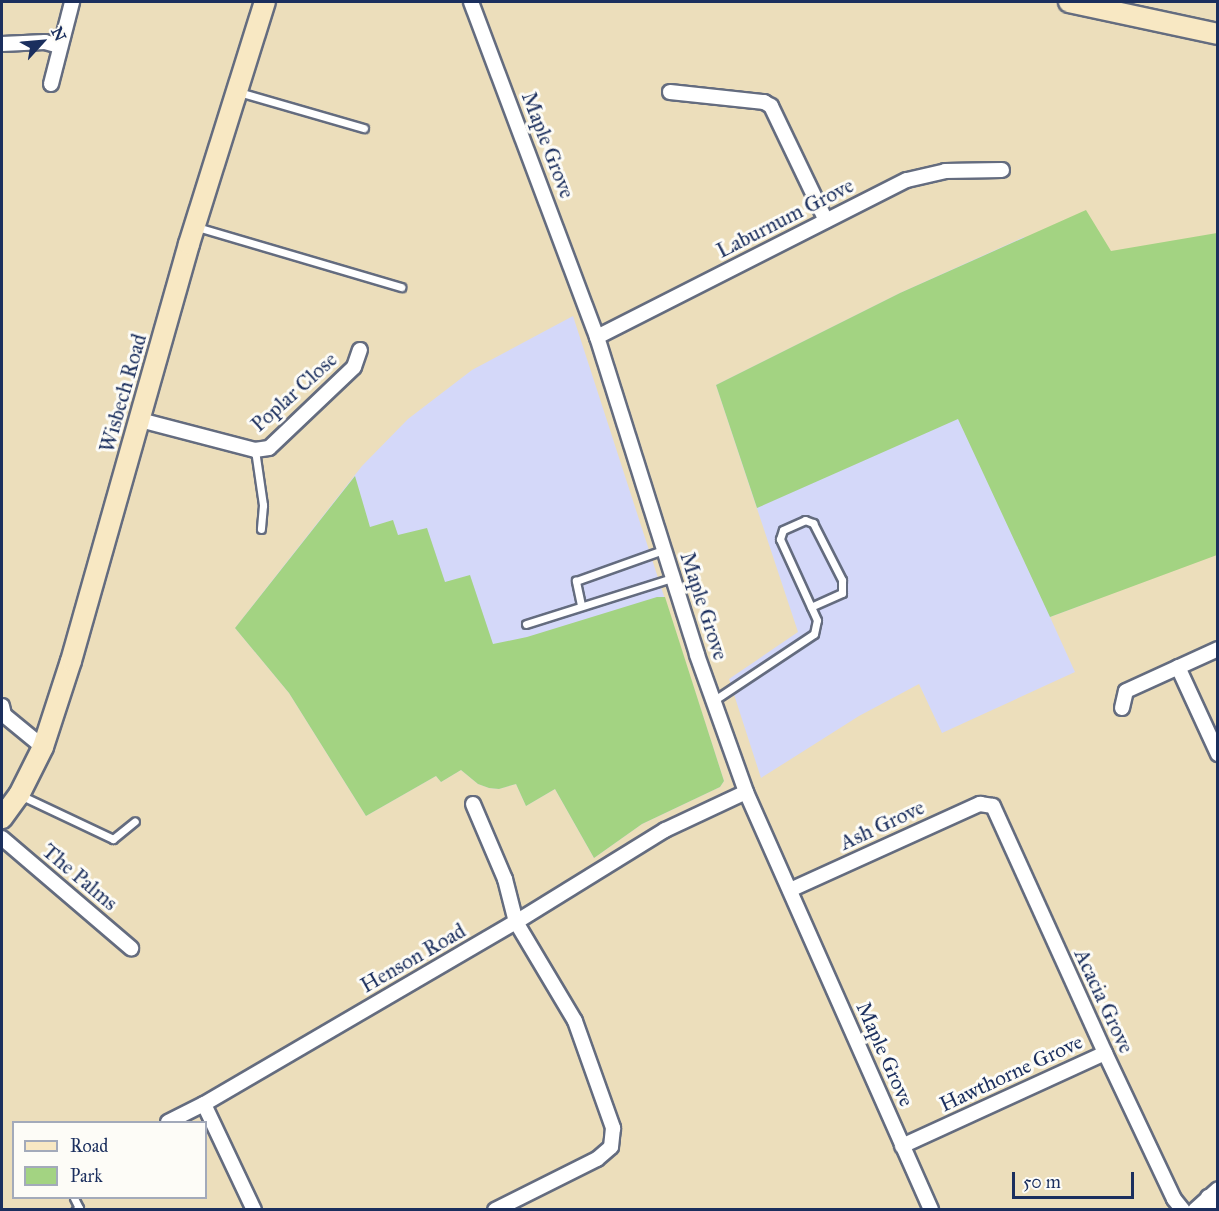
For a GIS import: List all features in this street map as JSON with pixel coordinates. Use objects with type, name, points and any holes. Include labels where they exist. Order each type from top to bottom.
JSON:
[{"type":"main road","name":"Wisbech Road","points":[[2,818],[19,795],[43,747],[71,661],[194,226],[266,2]]},
{"type":"main road","points":[[1069,2],[1105,5],[1218,34]]},
{"type":"street","points":[[51,84],[72,2]]},
{"type":"street","name":"Maple Grove","points":[[471,2],[597,337],[672,578],[746,792],[932,1209]]},
{"type":"street","points":[[2,44],[45,42],[59,46]]},
{"type":"street","points":[[670,92],[764,102],[771,106],[826,221]]},
{"type":"street","name":"Laburnum Grove","points":[[597,337],[907,180],[945,171],[1002,170]]},
{"type":"street","name":"Poplar Close","points":[[140,420],[255,450],[269,448],[354,367],[360,350]]},
{"type":"street","points":[[1122,708],[1126,691],[1218,649]]},
{"type":"street","points":[[1178,667],[1218,754]]},
{"type":"street","points":[[2,706],[4,715],[43,747]]},
{"type":"street","name":"Henson Road","points":[[170,1121],[204,1104],[516,922],[665,830],[746,792]]},
{"type":"street","points":[[473,804],[505,879],[516,922],[575,1021],[613,1128],[611,1147],[597,1159],[495,1209]]},
{"type":"street","name":"Ash Grove","points":[[790,890],[980,804],[993,806]]},
{"type":"street","name":"Acacia Grove","points":[[993,806],[1105,1053],[1174,1199],[1183,1209]]},
{"type":"street","name":"The Palms","points":[[2,838],[131,948]]},
{"type":"street","name":"Hawthorne Grove","points":[[902,1146],[1105,1053]]},
{"type":"street","points":[[204,1104],[254,1209]]},
{"type":"street","points":[[1195,1209],[1213,1193],[1217,1209]]},
{"type":"lane","points":[[237,92],[364,128]]},
{"type":"lane","points":[[194,226],[401,287]]},
{"type":"lane","points":[[255,450],[263,505],[261,529]]},
{"type":"lane","points":[[713,701],[814,634],[817,620],[811,607],[780,539],[783,530],[805,520],[813,523],[842,580],[842,593],[811,607]]},
{"type":"lane","points":[[581,605],[576,581],[663,550]]},
{"type":"lane","points":[[526,624],[672,578]]},
{"type":"lane","points":[[19,795],[113,839],[135,821]]},
{"type":"shaded area","points":[[1024,237],[1098,599],[1050,617],[1075,672],[942,733],[919,684],[859,716],[761,778],[729,679],[798,632],[716,385],[900,293]]},
{"type":"shaded area","points":[[573,316],[724,781],[720,787],[642,824],[594,858],[555,789],[526,806],[516,784],[499,789],[489,788],[478,784],[461,770],[441,782],[436,776],[366,816],[289,693],[235,628],[362,466],[408,419],[472,370]]},
{"type":"green space","points":[[1086,210],[1111,251],[1217,233],[1217,555],[1050,617],[958,419],[757,508],[716,385],[900,293]]},
{"type":"green space","points":[[355,476],[370,527],[393,520],[398,535],[427,528],[445,582],[470,575],[493,644],[527,637],[657,597],[665,597],[724,781],[720,787],[642,824],[594,858],[555,789],[526,806],[516,784],[499,789],[489,788],[478,784],[461,770],[441,782],[436,776],[366,816],[289,693],[235,628]]}]
